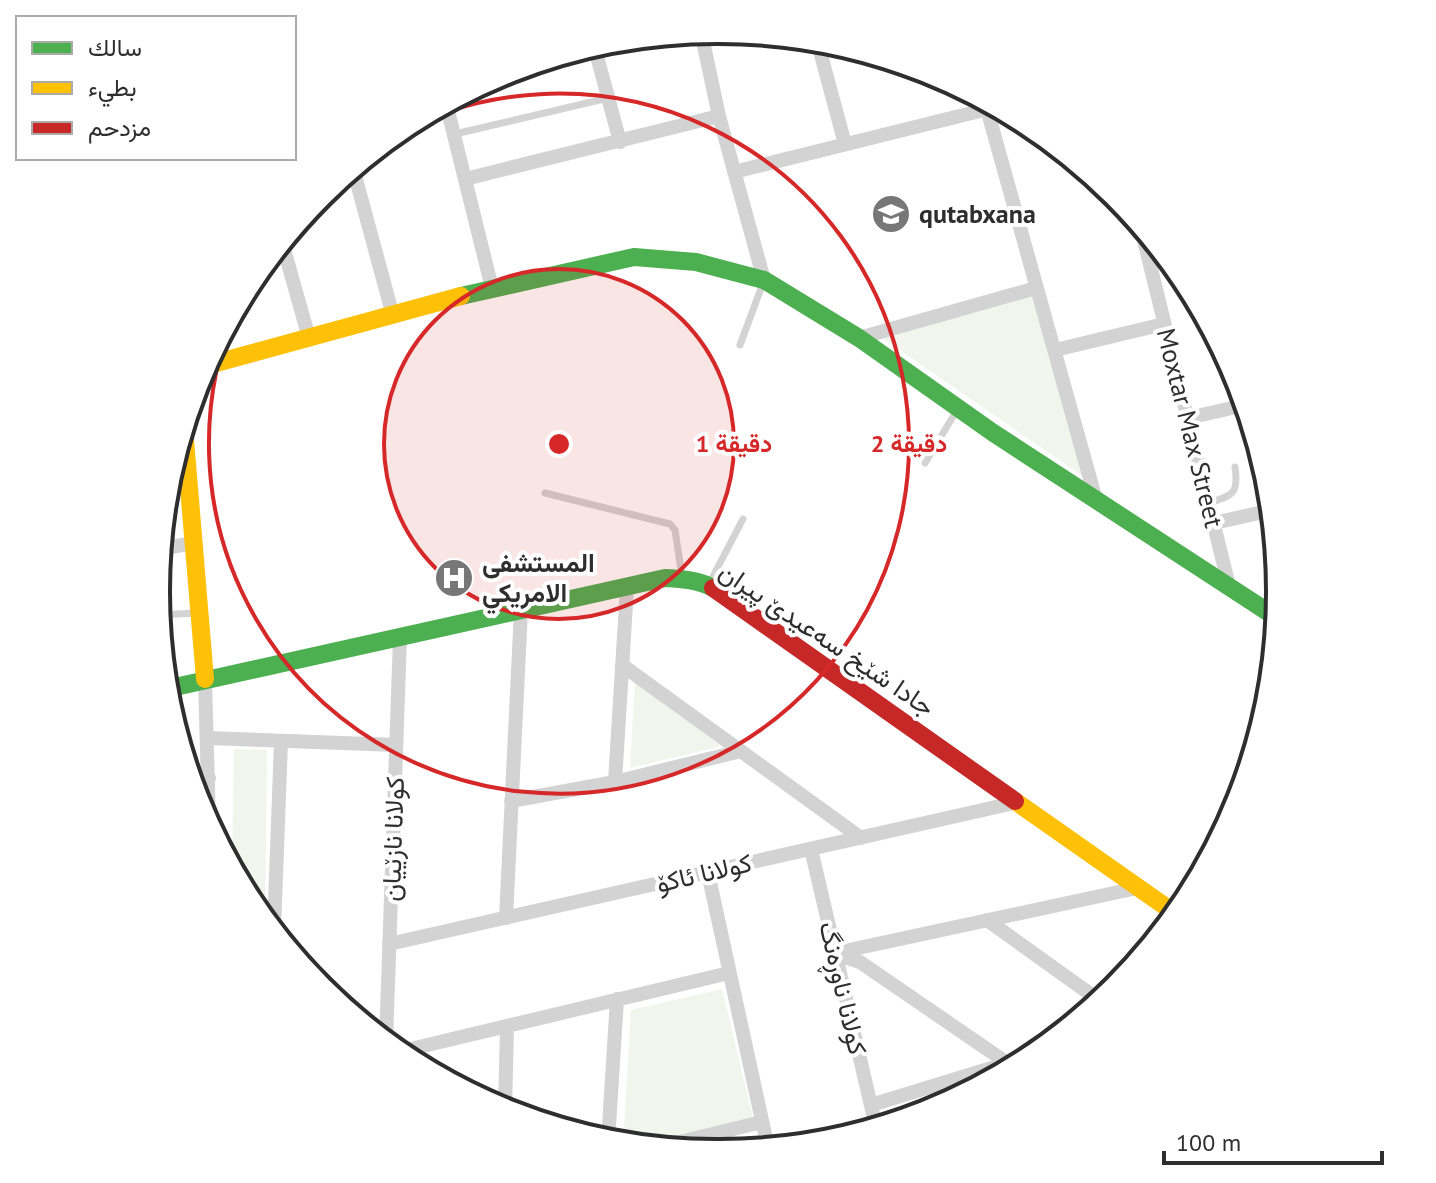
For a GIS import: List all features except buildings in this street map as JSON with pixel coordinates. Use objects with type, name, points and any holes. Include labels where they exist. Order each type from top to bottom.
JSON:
[{"type":"street","points":[[704,44],[719,116],[764,280]]},
{"type":"street","points":[[821,54],[845,144]]},
{"type":"street","points":[[597,58],[620,142]]},
{"type":"street","points":[[734,172],[980,111]]},
{"type":"street","points":[[449,114],[492,288]]},
{"type":"street","points":[[465,179],[719,116]]},
{"type":"street","points":[[995,119],[1036,288],[1096,500]]},
{"type":"street","points":[[356,181],[393,316]]},
{"type":"street","name":"Moxtar Max Street","points":[[1147,251],[1229,586]]},
{"type":"street","points":[[286,256],[309,338]]},
{"type":"street","points":[[221,362],[492,288],[634,257],[696,262],[764,280],[859,338],[1096,500],[1265,610]]},
{"type":"street","points":[[859,338],[1036,288]]},
{"type":"street","points":[[1055,350],[1164,324]]},
{"type":"street","points":[[1188,418],[1233,408]]},
{"type":"street","points":[[187,461],[205,679],[209,792]]},
{"type":"street","points":[[1214,523],[1260,513]]},
{"type":"street","points":[[173,547],[193,543]]},
{"type":"street","name":"جادا شێخ سەعیدێ پیران","points":[[179,686],[665,578],[683,579],[709,585],[1165,907]]},
{"type":"street","points":[[615,782],[627,588]]},
{"type":"street","points":[[506,918],[521,610]]},
{"type":"street","name":"کولانا نازێیان","points":[[386,1027],[400,637]]},
{"type":"street","points":[[622,665],[861,838]]},
{"type":"street","points":[[208,738],[396,745]]},
{"type":"street","points":[[275,912],[281,741]]},
{"type":"street","points":[[511,801],[615,782],[741,751]]},
{"type":"street","points":[[204,779],[209,778]]},
{"type":"street","name":"کولانا ئاکۆ","points":[[389,944],[1018,802]]},
{"type":"street","name":"کولانا ناوڕەنگ","points":[[811,849],[874,1116]]},
{"type":"street","points":[[708,873],[765,1137]]},
{"type":"street","points":[[835,953],[1137,888]]},
{"type":"street","points":[[987,920],[1089,993]]},
{"type":"street","points":[[835,953],[860,962],[1002,1060]]},
{"type":"street","points":[[415,1048],[729,973]]},
{"type":"street","points":[[609,1128],[617,999]]},
{"type":"street","points":[[505,1096],[507,1026]]},
{"type":"street","points":[[871,1105],[975,1075]]},
{"type":"street","points":[[695,1138],[762,1122]]},
{"type":"lane","points":[[454,134],[608,98]]},
{"type":"lane","points":[[740,345],[764,280]]},
{"type":"lane","points":[[925,463],[959,408]]},
{"type":"lane","points":[[1209,503],[1228,496],[1234,490],[1237,483],[1235,467]]},
{"type":"lane","points":[[545,493],[670,524],[675,530],[683,579]]},
{"type":"lane","points":[[709,585],[743,519]]},
{"type":"lane","points":[[171,614],[199,612]]},
{"type":"shaded area","points":[[1032,296],[1084,477],[882,338]]},
{"type":"shaded area","points":[[635,681],[721,746],[630,768]]},
{"type":"shaded area","points":[[234,749],[267,750],[265,899],[232,844]]},
{"type":"shaded area","points":[[722,989],[753,1118],[672,1137],[624,1130],[631,1010]]},
{"type":"traffic: fast","points":[[461,296],[634,257],[696,262],[764,280],[859,338],[992,432],[1265,610]]},
{"type":"traffic: fast","points":[[179,686],[665,578],[684,579],[713,588]]},
{"type":"traffic: slow","points":[[221,362],[461,296]]},
{"type":"traffic: slow","points":[[187,460],[205,679]]},
{"type":"traffic: slow","points":[[1015,801],[1165,907]]},
{"type":"traffic: jam","points":[[713,588],[1015,801]]},
{"type":"place","name":"qutabxana","points":[[891,214]]},
{"type":"place","name":"المستشفى الامريكي","points":[[454,578]]}]
